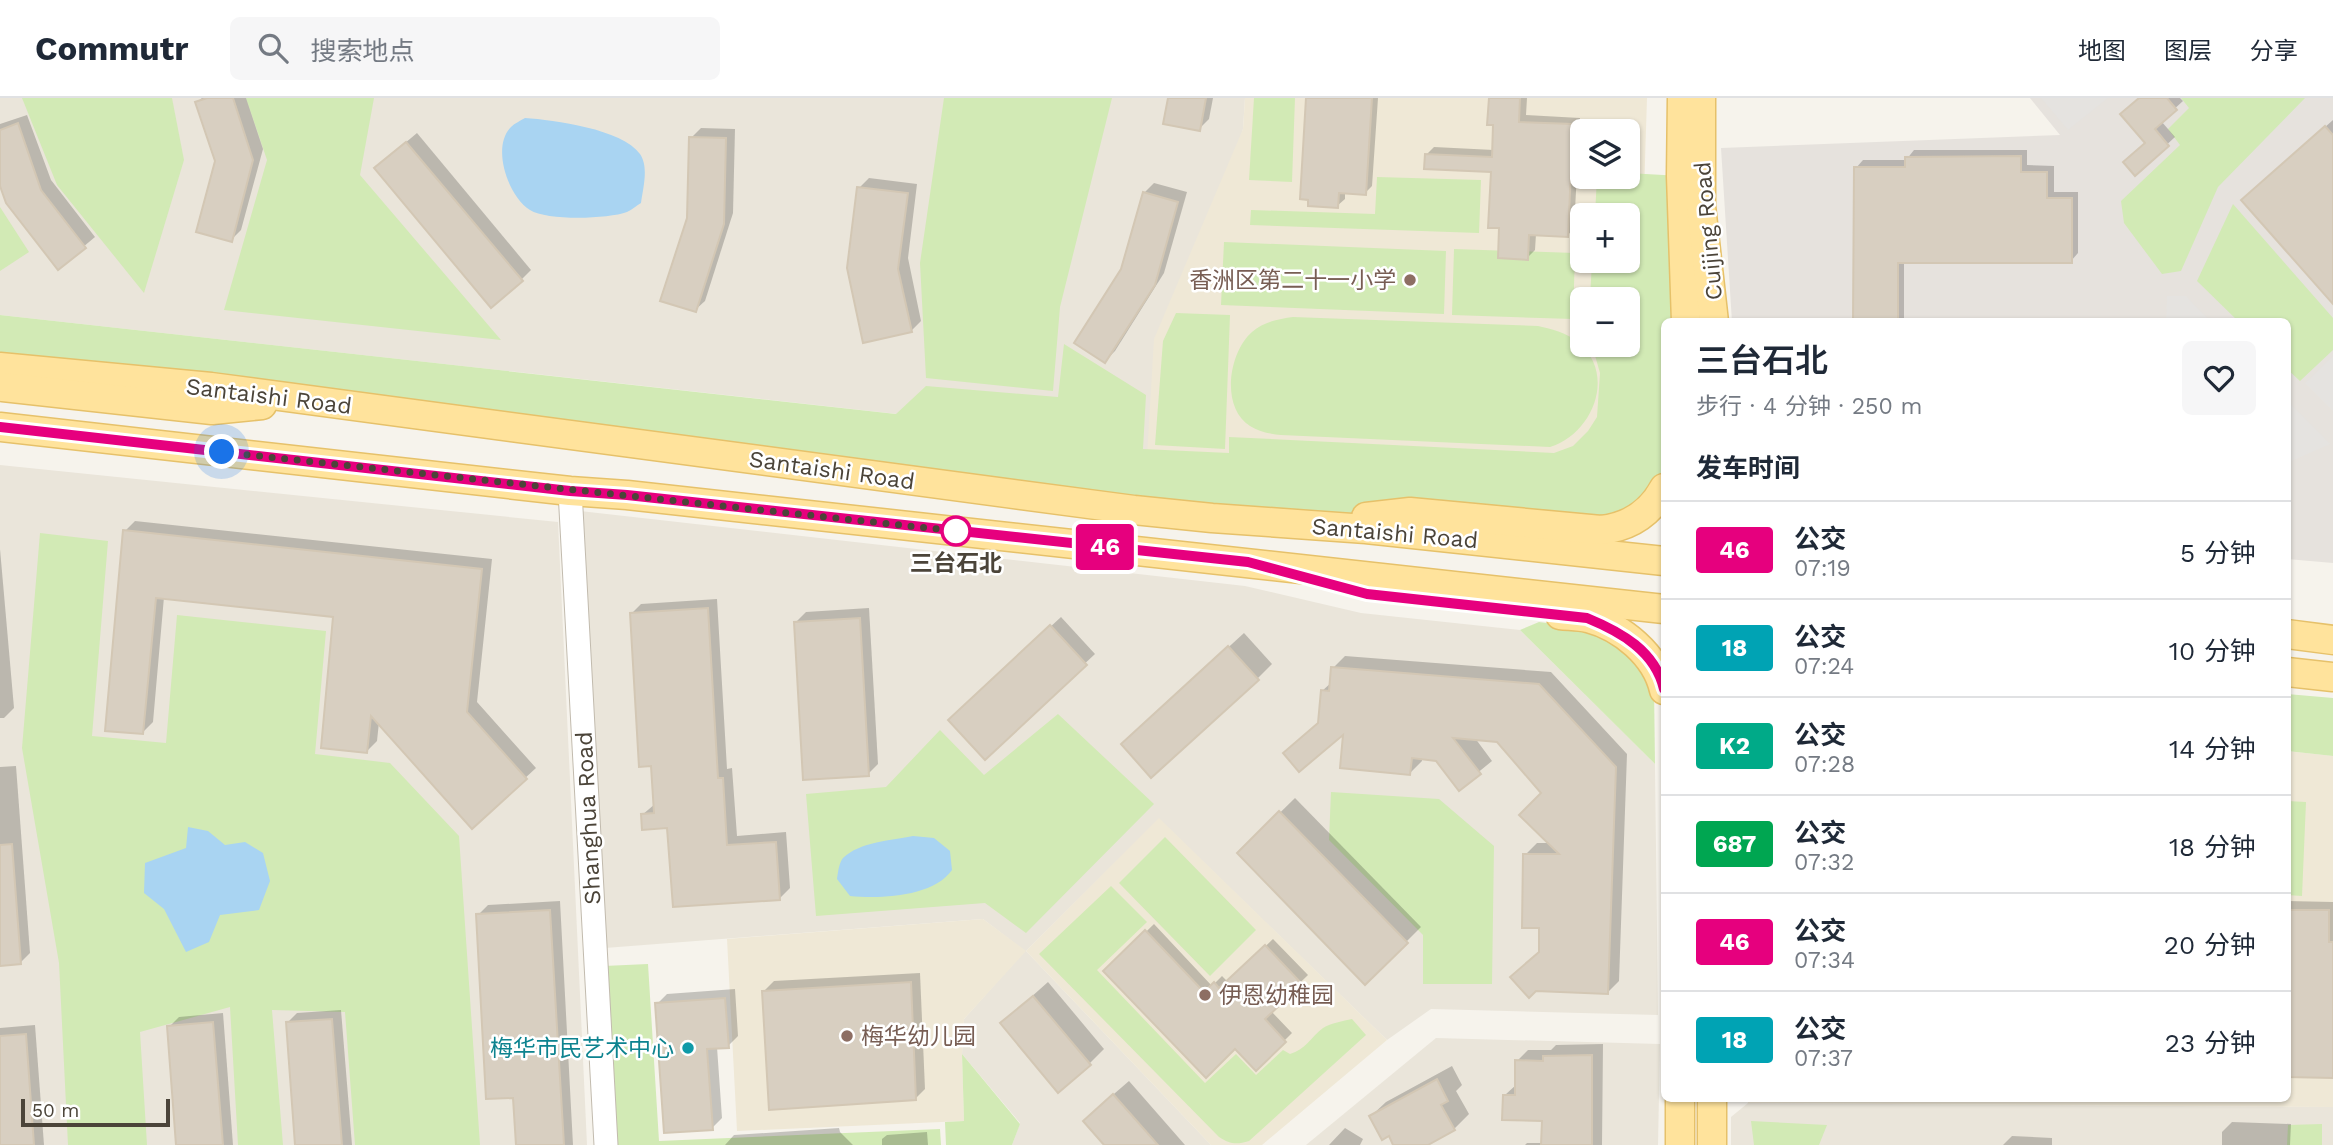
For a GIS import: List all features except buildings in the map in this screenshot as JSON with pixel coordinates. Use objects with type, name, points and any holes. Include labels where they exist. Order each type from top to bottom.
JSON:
[{"type":"main road","name":"Cuijing Road","points":[[1682,98],[1681,176],[1686,318]]},
{"type":"main road","name":"Cuijing Road","points":[[1702,98],[1700,206],[1714,318]]},
{"type":"main road","name":"Santaishi Road","points":[[0,367],[211,387],[1135,510],[1366,529],[1661,561]]},
{"type":"main road","points":[[0,386],[210,421],[306,461]]},
{"type":"main road","points":[[0,409],[210,421],[312,401]]},
{"type":"main road","name":"Santaishi Road","points":[[0,427],[1661,609]]},
{"type":"main road","points":[[1305,525],[1410,512],[1601,530],[1636,520],[1653,506],[1661,493]]},
{"type":"main road","points":[[1248,562],[1367,594],[1587,618],[1615,629],[1642,648],[1661,676]]},
{"type":"main road","points":[[2291,634],[2333,639]]},
{"type":"main road","points":[[2291,672],[2333,677]]},
{"type":"main road","points":[[1679,1145],[1680,1102]]},
{"type":"main road","points":[[1712,1102],[1712,1145]]},
{"type":"street","name":"Shanghua Road","points":[[570,491],[606,1145]]},
{"type":"shaded area","points":[[0,98],[1245,98],[1243,129],[1146,456],[897,414],[0,315]]},
{"type":"shaded area","name":"香洲区第二十一小学","points":[[1245,98],[1647,98],[1640,322],[1640,287],[1570,287],[1570,357],[1639,357],[1638,386],[1587,479],[1147,456],[1154,339],[1243,129]]},
{"type":"shaded area","points":[[2030,98],[2333,98],[2333,563],[2291,559],[2291,318],[1732,318],[1721,148],[2060,135]]},
{"type":"shaded area","points":[[2041,98],[2108,98],[2068,130]]},
{"type":"shaded area","points":[[2167,296],[2186,296],[2207,318],[2166,318]]},
{"type":"shaded area","points":[[2333,356],[2333,411],[2305,383]]},
{"type":"shaded area","points":[[2291,404],[2330,444],[2291,461]]},
{"type":"shaded area","points":[[0,465],[558,522],[587,1145],[0,1145]]},
{"type":"shaded area","points":[[580,511],[1245,586],[1361,613],[1520,630],[1655,764],[1658,1015],[1431,1009],[1387,1040],[1159,819],[1026,951],[1211,1145],[1012,1145],[1020,1123],[962,1054],[964,1019],[1025,951],[983,919],[605,948]]},
{"type":"shaded area","points":[[2291,751],[2333,756],[2333,1107],[1748,1103],[2291,1102]]},
{"type":"shaded area","name":"伊恩幼稚园","points":[[1159,818],[1387,1040],[1262,1145],[1211,1145],[1026,951]]},
{"type":"shaded area","name":"梅华幼儿园","points":[[983,919],[1026,951],[964,1019],[964,1121],[737,1131],[727,939]]},
{"type":"shaded area","points":[[1436,1038],[1660,1044],[1658,1145],[1306,1145]]},
{"type":"shaded area","points":[[1748,1103],[2333,1107],[2333,1145],[1731,1145],[1731,1117]]},
{"type":"green space","points":[[22,98],[172,98],[184,160],[144,293],[57,185]]},
{"type":"green space","points":[[246,98],[374,98],[360,175],[501,340],[224,310],[267,160]]},
{"type":"green space","points":[[944,98],[1112,98],[1060,307],[1053,391],[926,378],[920,263]]},
{"type":"green space","points":[[1254,98],[1295,98],[1292,182],[1249,180]]},
{"type":"green space","points":[[2181,98],[2305,98],[2218,187],[2181,271],[2162,274],[2124,223],[2121,201],[2180,145],[2168,129],[2189,108]]},
{"type":"green space","points":[[1640,174],[1681,176],[1686,318],[1661,318],[1661,490],[1636,519],[1305,524],[0,365],[0,315],[896,414],[926,386],[1058,397],[1064,344],[1146,395],[1143,449],[1229,453],[1229,437],[1554,453],[1573,446],[1597,417],[1600,373],[1595,357],[1640,357],[1640,287],[1591,287],[1591,273],[1640,273],[1640,203],[1596,203],[1596,189],[1640,189]]},
{"type":"green space","points":[[1377,177],[1481,180],[1479,233],[1250,225],[1251,210],[1375,214]]},
{"type":"green space","points":[[2233,204],[2333,318],[2333,350],[2300,381],[2291,373],[2291,318],[2235,318],[2197,281]]},
{"type":"green space","points":[[0,207],[29,252],[0,271]]},
{"type":"green space","points":[[1224,242],[1446,251],[1444,314],[1221,305]]},
{"type":"green space","points":[[1454,249],[1570,253],[1570,273],[1574,273],[1574,287],[1570,287],[1570,319],[1452,315]]},
{"type":"green space","points":[[1176,313],[1230,315],[1225,449],[1155,445],[1163,341]]},
{"type":"green space","points":[[1293,317],[1549,328],[1570,337],[1570,357],[1591,357],[1598,386],[1595,402],[1578,430],[1550,447],[1281,435],[1265,432],[1250,426],[1241,417],[1234,406],[1231,379],[1233,366],[1244,341],[1252,332],[1271,322]]},
{"type":"green space","points":[[40,533],[108,541],[92,736],[166,743],[177,615],[326,631],[315,754],[390,763],[459,836],[480,1145],[355,1145],[345,1012],[272,1010],[283,1145],[238,1145],[230,1007],[140,1032],[147,1145],[68,1145],[59,963],[22,748]]},
{"type":"green space","points":[[1539,622],[1585,628],[1608,638],[1636,658],[1654,687],[1655,764],[1520,630]]},
{"type":"green space","points":[[2291,694],[2333,698],[2333,756],[2291,751]]},
{"type":"green space","points":[[1058,714],[1154,804],[1026,933],[985,903],[816,916],[806,794],[886,787],[940,730],[984,775]]},
{"type":"green space","points":[[1331,792],[1439,799],[1494,846],[1492,984],[1423,984],[1423,935],[1329,840]]},
{"type":"green space","points":[[2291,801],[2306,802],[2302,896],[2291,895]]},
{"type":"green space","points":[[1165,837],[1256,930],[1210,976],[1119,883]]},
{"type":"green space","points":[[1111,886],[1147,922],[1097,970],[1205,1083],[1236,1054],[1256,1075],[1283,1050],[1290,1054],[1295,1052],[1333,1023],[1352,1019],[1366,1035],[1249,1141],[1233,1143],[1219,1137],[1039,954]]},
{"type":"green space","points":[[648,964],[659,1141],[940,1129],[941,1145],[614,1145],[604,966]]},
{"type":"green space","points":[[962,1054],[1020,1124],[1012,1145],[946,1145],[945,1122],[964,1121]]},
{"type":"green space","points":[[1751,1121],[1827,1125],[1819,1145],[1754,1145]]},
{"type":"green space","points":[[2322,1124],[2322,1145],[2287,1145],[2288,1125]]},
{"type":"water","points":[[525,118],[587,127],[631,145],[643,159],[645,178],[641,203],[627,212],[592,217],[550,216],[530,210],[509,183],[502,158],[505,136]]},
{"type":"water","points":[[188,827],[208,831],[225,845],[245,842],[263,853],[270,881],[259,910],[220,915],[209,942],[186,952],[164,909],[144,893],[145,863],[186,848]]},
{"type":"water","points":[[913,836],[934,838],[950,851],[952,870],[932,886],[890,896],[850,896],[837,879],[843,858],[858,848]]},
{"type":"bus line","name":"46","points":[[0,427],[570,491],[1248,562],[1367,594],[1587,618],[1615,629],[1642,648],[1661,676]]},
{"type":"place","name":"香洲区第二十一小学","points":[[1410,280]]},
{"type":"place","name":"三台石北","points":[[956,531]]},
{"type":"place","name":"伊恩幼稚园","points":[[1205,995]]},
{"type":"place","name":"梅华幼儿园","points":[[847,1036]]},
{"type":"place","name":"梅华市民艺术中心","points":[[688,1048]]},
{"type":"route","points":[[222,452],[956,531]]}]
